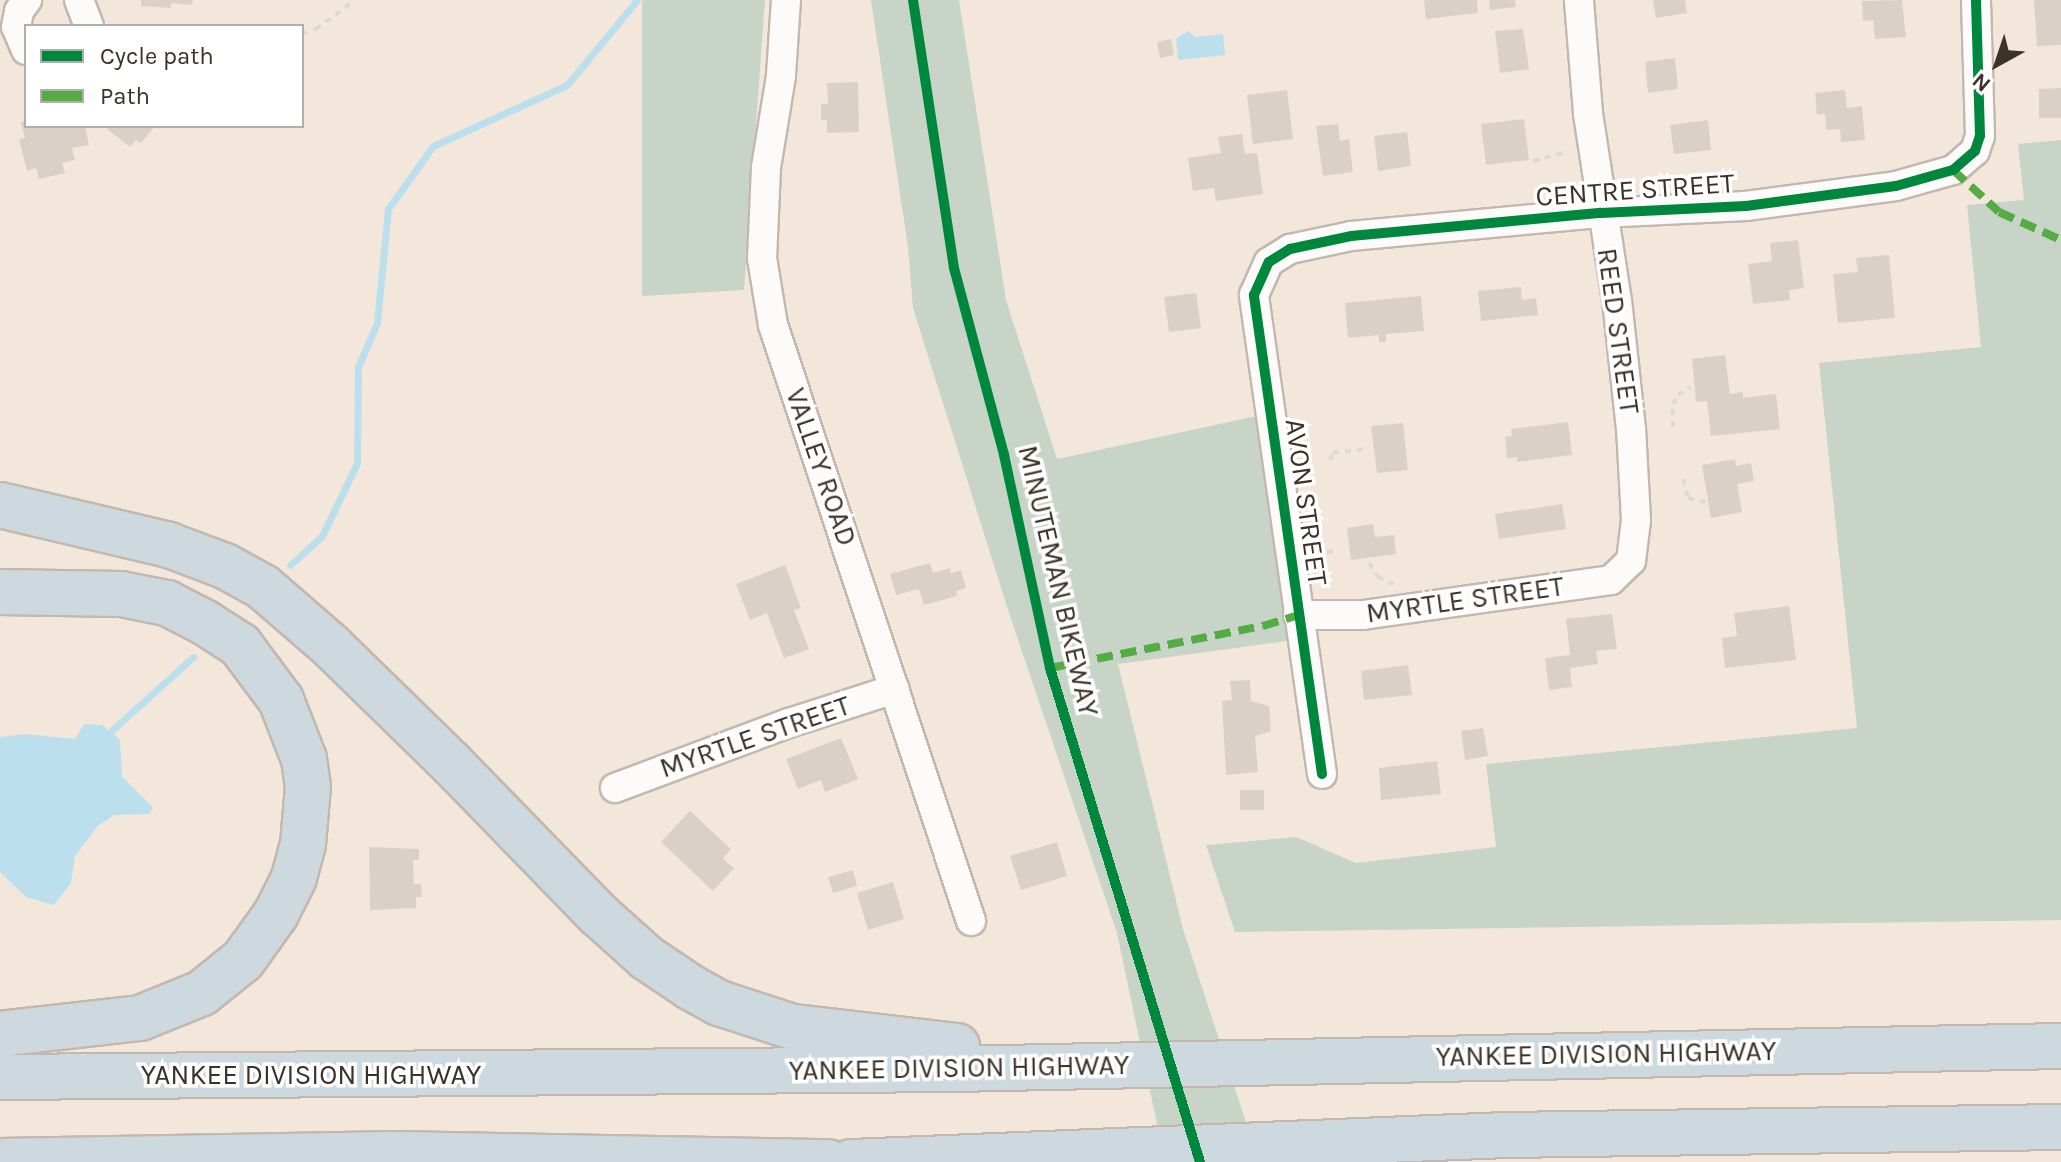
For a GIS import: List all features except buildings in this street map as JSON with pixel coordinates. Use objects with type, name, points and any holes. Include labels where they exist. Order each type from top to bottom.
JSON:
[{"type":"highway","points":[[0,505],[169,545],[225,566],[263,587],[331,646],[441,753],[608,923],[647,958],[719,1003],[793,1027],[1131,1065]]},
{"type":"highway","points":[[0,592],[121,594],[167,603],[204,622],[240,645],[281,700],[304,759],[308,786],[303,844],[294,878],[276,914],[243,960],[202,993],[140,1018],[0,1034]]},
{"type":"highway","name":"YANKEE DIVISION HIGHWAY","points":[[0,1077],[1131,1065],[2061,1046]]},
{"type":"highway","points":[[851,1162],[1505,1135],[2061,1127]]},
{"type":"highway","points":[[0,1161],[397,1154],[829,1162]]},
{"type":"street","points":[[24,45],[16,27],[19,11],[27,0]]},
{"type":"street","points":[[79,0],[88,24]]},
{"type":"street","name":"VALLEY ROAD","points":[[786,0],[781,76],[766,168],[762,258],[773,325],[971,921]]},
{"type":"street","name":"REED STREET","points":[[1579,0],[1601,213],[1617,301],[1631,429],[1636,520],[1635,546],[1627,566]]},
{"type":"street","name":"CENTRE STREET","points":[[1290,249],[1351,236],[1601,213],[1746,206],[1896,186],[1953,170],[1975,151],[1980,136],[1976,0]]},
{"type":"street","name":"AVON STREET","points":[[1290,249],[1269,262],[1254,295],[1322,774]]},
{"type":"street","name":"MYRTLE STREET","points":[[1298,615],[1363,615],[1573,586],[1611,580],[1627,566]]},
{"type":"street","name":"MYRTLE STREET","points":[[615,788],[789,723],[895,689]]},
{"type":"path","points":[[304,33],[316,29],[355,0]]},
{"type":"path","points":[[1533,161],[1568,152],[1594,151]]},
{"type":"path","points":[[1673,427],[1673,404],[1678,395],[1691,387]]},
{"type":"path","points":[[1330,460],[1333,453],[1368,449]]},
{"type":"path","points":[[1683,479],[1688,498],[1706,502]]},
{"type":"path","points":[[1369,563],[1378,577],[1406,586]]},
{"type":"green space","points":[[642,0],[765,0],[744,290],[642,296]]},
{"type":"green space","points":[[871,0],[959,0],[1006,300],[1057,459],[1266,414],[1293,640],[1118,664],[1183,929],[1259,1162],[1165,1162],[1117,933],[1009,613],[913,308],[908,247]]},
{"type":"green space","points":[[2061,140],[2061,920],[1235,932],[1206,845],[1296,837],[1356,863],[1496,847],[1486,764],[1857,728],[1819,363],[1981,347],[1967,205],[2024,200],[2018,144]]},
{"type":"water","points":[[1188,31],[1195,37],[1223,34],[1225,55],[1178,60],[1176,39]]},
{"type":"water","points":[[84,724],[102,725],[120,740],[122,776],[153,808],[149,814],[114,815],[98,826],[75,856],[71,883],[54,905],[26,897],[0,872],[0,737],[26,734],[75,739]]},
{"type":"waterway","points":[[290,565],[322,536],[357,463],[358,367],[377,323],[388,209],[433,146],[567,85],[637,0]]},
{"type":"waterway","points":[[110,732],[193,657]]},
{"type":"marked path","points":[[1953,170],[1999,212],[2061,240]]},
{"type":"marked path","points":[[1050,668],[1263,626],[1298,615]]},
{"type":"cycle path","name":"MINUTEMAN BIKEWAY","points":[[913,0],[954,268],[1004,455],[1050,668],[1200,1162]]},
{"type":"cycle path","points":[[1322,774],[1254,295],[1269,262],[1290,249],[1351,236],[1601,213],[1746,206],[1896,186],[1953,170],[1975,151],[1980,136],[1976,0]]}]
